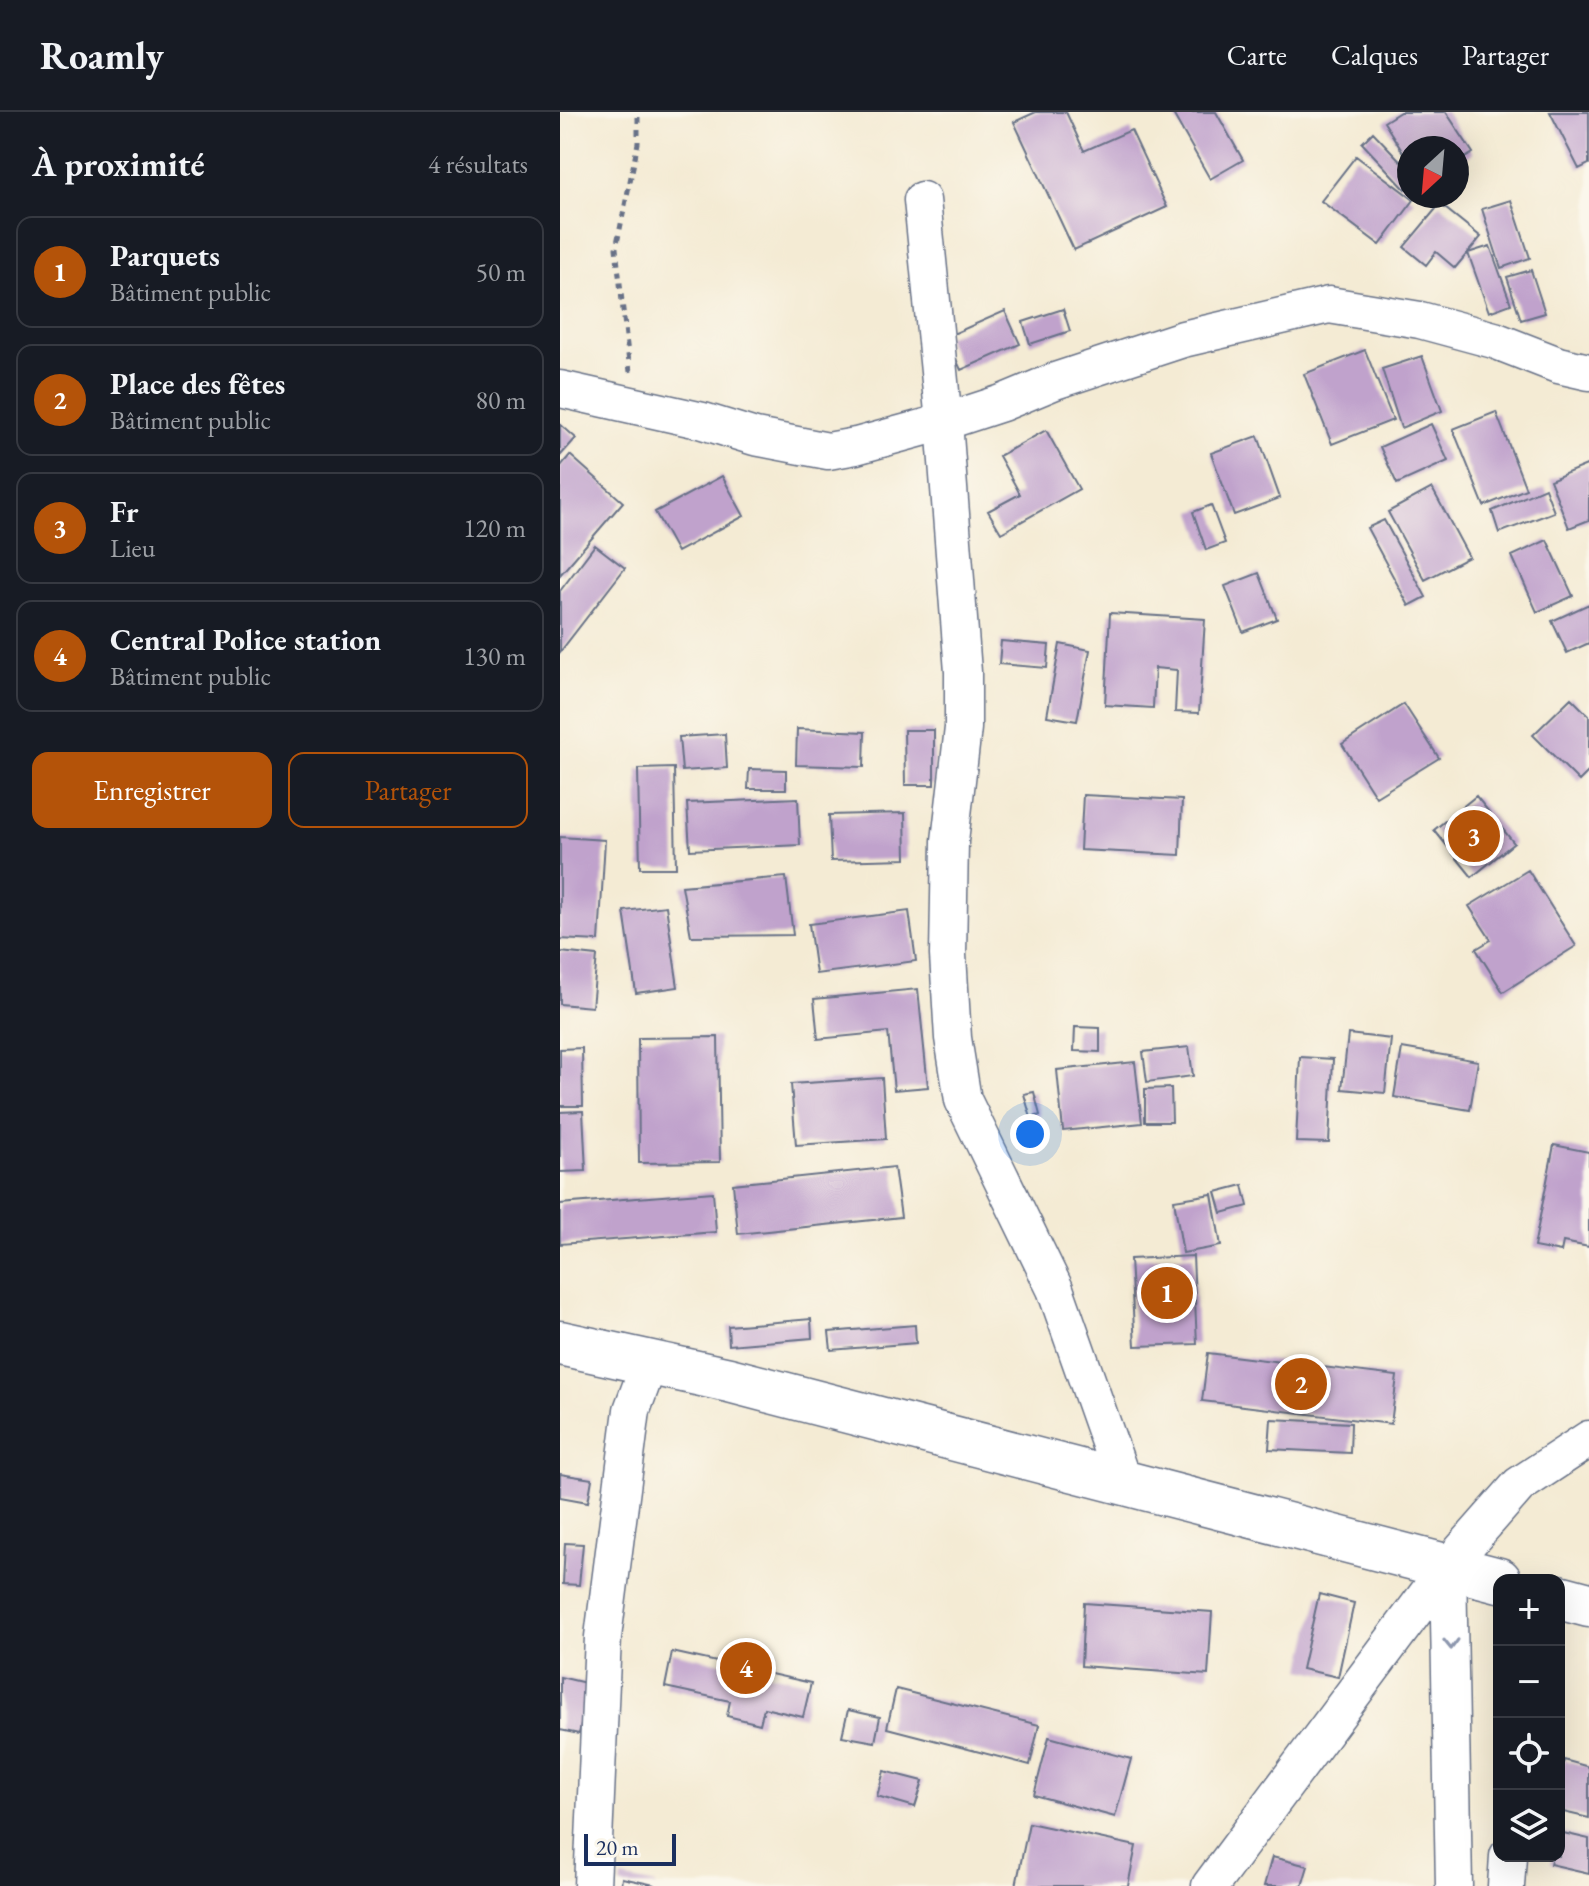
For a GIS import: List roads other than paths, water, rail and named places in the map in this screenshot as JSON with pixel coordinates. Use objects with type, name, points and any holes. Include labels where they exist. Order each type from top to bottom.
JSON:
[{"type":"street","points":[[922,200],[944,422],[963,672],[963,728],[950,841],[948,955],[953,1038],[963,1100],[1055,1289],[1123,1482]]},
{"type":"street","points":[[560,389],[755,437],[828,451],[944,422],[1183,339],[1329,305],[1420,320],[1494,340],[1558,365],[1589,372]]},
{"type":"street","points":[[560,1343],[650,1361],[1493,1578]]},
{"type":"street","points":[[592,1886],[603,1637],[632,1410],[650,1361]]},
{"type":"street","points":[[1210,1886],[1448,1566],[1519,1485],[1589,1439]]},
{"type":"street","points":[[1448,1566],[1454,1886]]},
{"type":"street","points":[[1565,1599],[1589,1605]]},
{"type":"street","points":[[1506,1886],[1508,1862]]},
{"type":"place","name":"Fr","points":[[1474,836]]},
{"type":"place","name":"Parquets","points":[[1167,1293]]},
{"type":"place","name":"Place des fêtes","points":[[1301,1384]]},
{"type":"place","name":"Central Police station","points":[[746,1668]]}]
